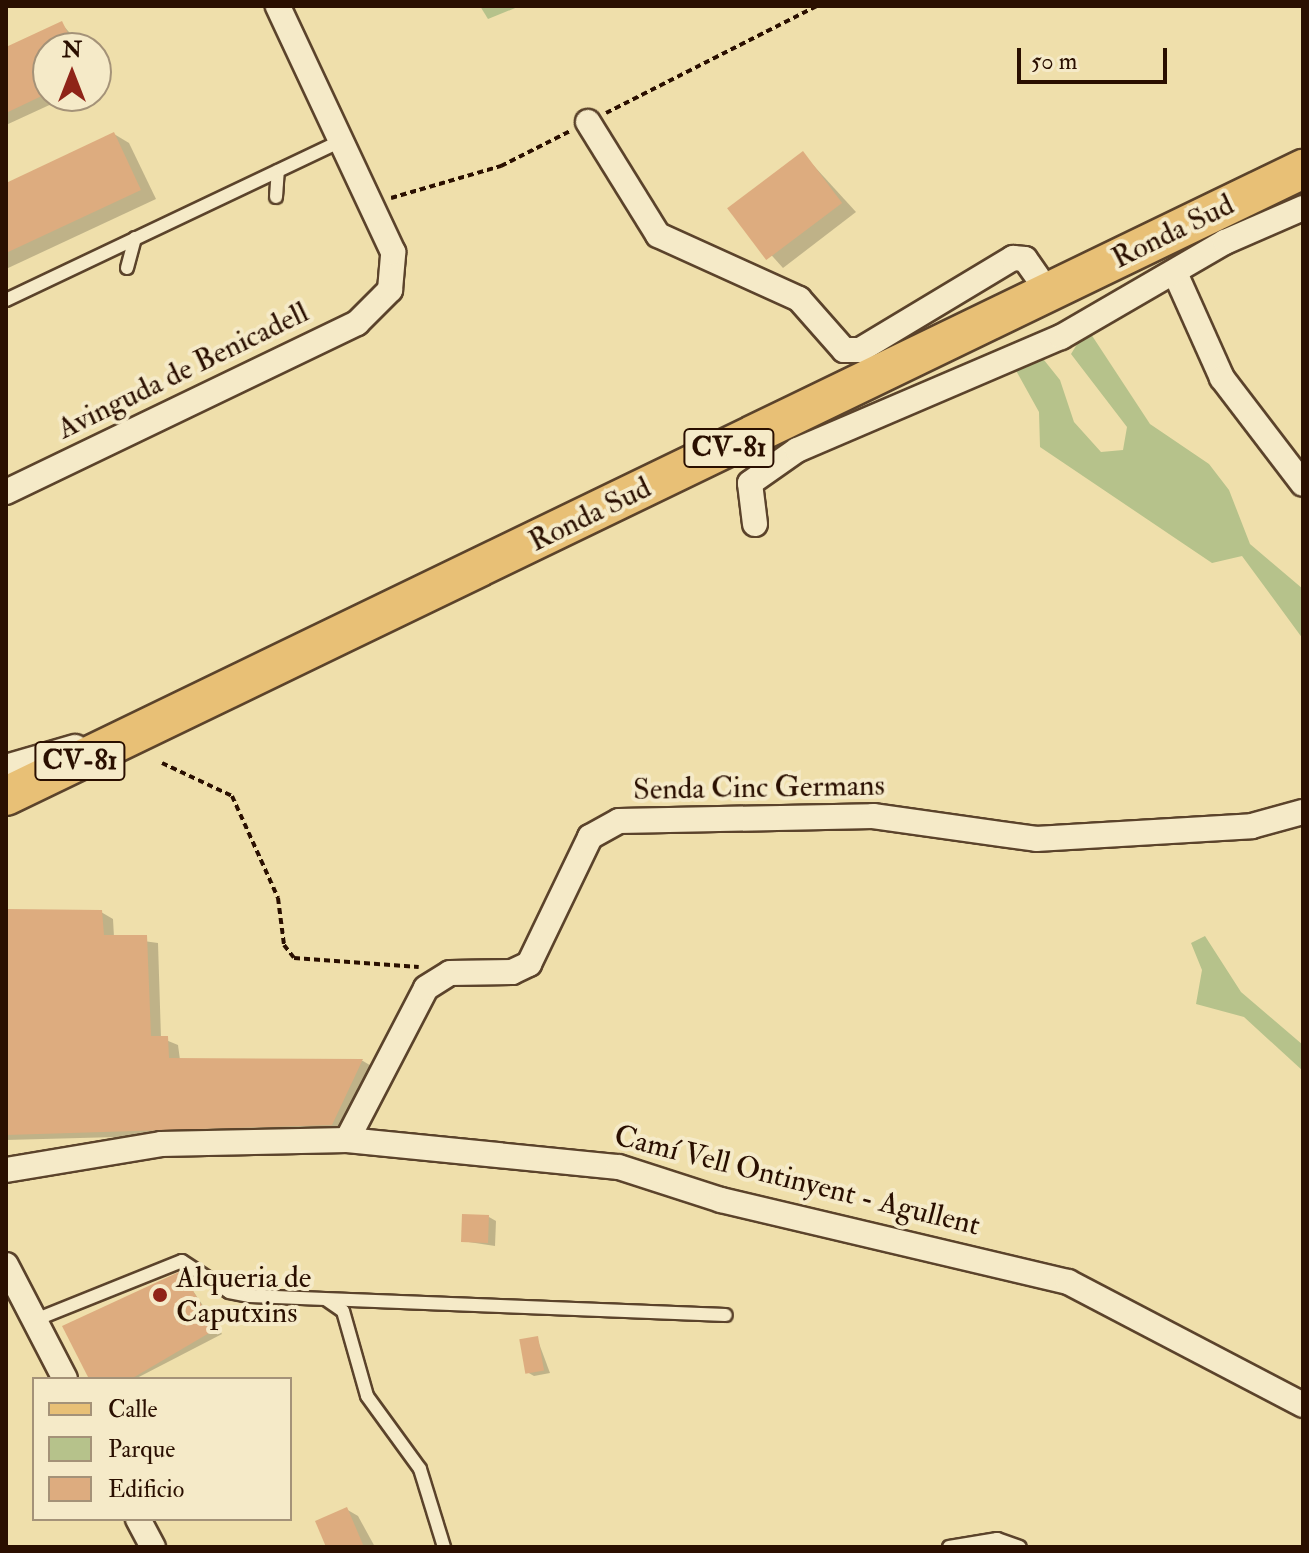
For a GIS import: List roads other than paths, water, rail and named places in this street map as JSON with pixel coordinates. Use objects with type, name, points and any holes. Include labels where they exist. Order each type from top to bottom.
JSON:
[{"type":"main road","name":"Ronda Sud","points":[[6,796],[1303,169]]},
{"type":"street","points":[[278,6],[343,140]]},
{"type":"street","points":[[588,122],[658,235],[799,299],[844,350],[860,350],[1013,258],[1025,259],[1037,276]]},
{"type":"street","name":"Avinguda de Benicadell","points":[[6,492],[337,333],[383,302],[395,278],[393,252],[343,140]]},
{"type":"street","points":[[755,524],[750,483],[765,469],[850,423],[1061,337],[1176,275],[1225,242],[1303,208]]},
{"type":"street","points":[[1176,275],[1222,378],[1303,484]]},
{"type":"street","points":[[1049,307],[1061,337]]},
{"type":"street","points":[[6,767],[155,725]]},
{"type":"street","name":"Senda Cinc Germans","points":[[347,1140],[437,978],[512,972],[529,964],[590,837],[619,821],[887,816],[1036,839],[1252,826],[1303,812]]},
{"type":"street","name":"Camí Vell Ontinyent - Agullent","points":[[6,1170],[161,1144],[347,1140],[619,1167],[721,1200],[1068,1282],[1303,1405]]},
{"type":"street","points":[[6,1265],[64,1377]]},
{"type":"street","points":[[139,1521],[153,1547]]},
{"type":"lane","points":[[6,300],[343,140]]},
{"type":"lane","points":[[276,197],[278,171]]},
{"type":"lane","points":[[127,268],[135,238]]},
{"type":"lane","points":[[35,1320],[182,1261],[229,1292],[327,1300],[726,1315]]},
{"type":"lane","points":[[327,1300],[343,1311],[367,1396],[420,1469],[444,1547]]},
{"type":"lane","points":[[949,1547],[997,1539],[1020,1547]]},
{"type":"place","name":"Alqueria de Caputxins","points":[[160,1295]]}]
